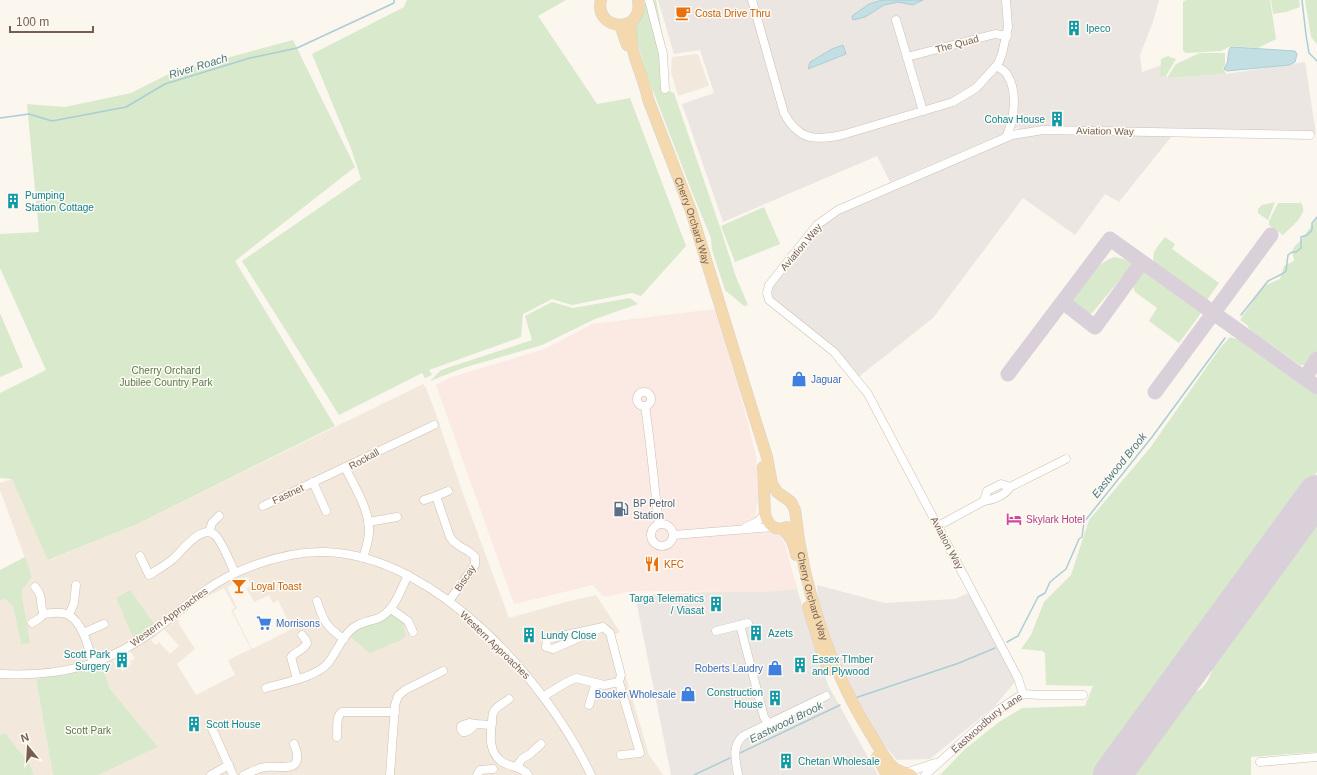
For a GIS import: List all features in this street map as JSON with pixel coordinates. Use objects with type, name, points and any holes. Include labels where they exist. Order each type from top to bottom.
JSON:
[{"type":"main road","points":[[601,0],[600,8],[606,20],[611,23],[625,24],[635,18],[638,13],[638,0]]},
{"type":"main road","name":"Cherry Orchard Way","points":[[625,24],[648,99],[691,211],[767,457],[772,484],[777,492],[794,506],[812,597],[829,649],[842,682],[853,704],[884,755],[894,768],[906,774]]},
{"type":"main road","name":"Cherry Orchard Way","points":[[755,419],[762,458],[765,512],[767,521],[787,533],[793,542],[808,609],[831,676],[853,719],[882,764],[887,775]]},
{"type":"main road","points":[[765,512],[768,504],[772,500],[781,498],[787,500]]},
{"type":"main road","points":[[777,528],[786,528],[792,523],[796,514]]},
{"type":"street","points":[[649,0],[663,54],[665,89]]},
{"type":"street","points":[[752,0],[781,106],[793,128],[800,133],[815,138],[827,138],[923,112],[953,102],[967,95],[986,80],[1002,54],[1008,28],[1006,0]]},
{"type":"street","points":[[896,20],[923,112]]},
{"type":"street","name":"The Quad","points":[[907,57],[995,34],[1007,36]]},
{"type":"street","points":[[996,66],[1006,72],[1012,86],[1013,113],[1011,127],[1006,137]]},
{"type":"street","name":"Aviation Way","points":[[1023,694],[1018,678],[868,394],[834,352],[769,300],[767,293],[769,285],[817,225],[838,210],[1012,135],[1043,130],[1310,134]]},
{"type":"street","points":[[645,406],[652,448],[655,490],[660,524]]},
{"type":"street","name":"Rockall","points":[[364,558],[369,535],[368,522],[364,507],[345,467],[434,425]]},
{"type":"street","points":[[938,526],[984,501],[991,500],[1007,492],[1010,487],[1066,459]]},
{"type":"street","name":"Fastnet","points":[[263,506],[345,467]]},
{"type":"street","name":"Fastnet","points":[[313,482],[326,511]]},
{"type":"street","points":[[424,500],[448,491]]},
{"type":"street","name":"Biscay","points":[[436,496],[453,542],[457,546],[472,554],[476,560],[472,570],[448,602]]},
{"type":"street","points":[[740,530],[757,522],[765,512]]},
{"type":"street","points":[[209,532],[212,523],[219,516]]},
{"type":"street","points":[[368,522],[397,517]]},
{"type":"street","points":[[660,524],[669,526],[673,535],[673,538],[669,544],[662,546],[656,544],[651,539],[651,533],[654,527],[660,524]]},
{"type":"street","points":[[673,535],[777,528]]},
{"type":"street","points":[[140,556],[149,575],[174,558],[196,536],[202,532],[209,532],[220,541],[235,573]]},
{"type":"street","name":"Western Approaches","points":[[0,674],[33,674],[69,671],[109,657],[137,642],[200,593],[235,573],[273,559],[305,553],[326,552],[364,558],[408,575],[424,584],[465,615],[499,646],[544,696],[571,736],[590,774]]},
{"type":"street","points":[[266,688],[316,672],[327,664],[354,627],[382,616],[391,608],[408,575]]},
{"type":"street","points":[[69,615],[74,603],[76,585]]},
{"type":"street","points":[[35,587],[41,596],[41,608],[44,614]]},
{"type":"street","points":[[317,601],[322,617],[329,629],[344,639]]},
{"type":"street","points":[[391,608],[408,621],[413,632]]},
{"type":"street","points":[[32,624],[44,614],[60,613],[69,615],[83,633],[93,663]]},
{"type":"street","points":[[83,633],[104,624]]},
{"type":"street","points":[[716,631],[744,624],[764,717],[769,724]]},
{"type":"street","points":[[604,627],[553,649],[546,647],[547,639],[604,627]]},
{"type":"street","points":[[604,627],[610,633],[620,675],[619,682],[640,753],[621,755]]},
{"type":"street","points":[[297,679],[291,657],[302,650],[306,643],[306,640],[302,635]]},
{"type":"street","points":[[390,775],[397,699],[401,693],[443,671]]},
{"type":"street","points":[[544,696],[572,680],[580,679],[604,685],[619,682]]},
{"type":"street","points":[[589,705],[596,683]]},
{"type":"street","name":"Eastwoodbury Lane","points":[[925,775],[1005,705],[1023,694],[1083,695]]},
{"type":"street","points":[[738,775],[735,756],[739,739],[742,736],[826,696]]},
{"type":"street","points":[[509,700],[499,705],[495,710],[491,725],[491,746],[501,761],[517,766],[528,775]]},
{"type":"street","points":[[338,737],[338,715],[342,712],[395,712]]},
{"type":"street","points":[[210,724],[233,775]]},
{"type":"street","points":[[476,724],[491,725]]},
{"type":"street","points":[[244,775],[265,766],[288,766],[295,764],[297,762],[298,755],[294,744]]},
{"type":"street","points":[[517,766],[522,759],[541,744]]},
{"type":"street","points":[[1260,762],[1316,757]]},
{"type":"street","name":"Eastwoodbury Lane","points":[[906,774],[941,760]]},
{"type":"street","points":[[477,775],[480,770],[491,772],[501,761]]},
{"type":"street","points":[[211,775],[229,766]]},
{"type":"shaded area","points":[[658,0],[1159,0],[1153,22],[1140,55],[1142,72],[1162,65],[1167,78],[1226,74],[1305,62],[1316,134],[1175,132],[1119,202],[1105,194],[1075,235],[1023,198],[933,318],[856,379],[834,352],[767,293],[817,225],[838,210],[1012,135],[1021,126],[890,182],[877,156],[723,222],[682,104],[714,93],[700,50],[674,54]]},
{"type":"shaded area","points":[[698,54],[709,86],[678,96],[671,72],[672,57]]},
{"type":"shaded area","points":[[715,309],[740,393],[756,455],[758,500],[754,520],[745,522],[740,530],[743,534],[771,532],[780,536],[785,544],[797,589],[762,592],[633,591],[604,597],[593,585],[514,604],[436,385],[451,377],[545,349],[592,324]]},
{"type":"shaded area","points":[[423,384],[435,411],[462,491],[509,618],[596,595],[620,632],[614,635],[649,755],[663,775],[98,775],[158,747],[110,689],[102,665],[84,671],[36,679],[53,775],[34,775],[29,763],[5,733],[0,735],[0,600],[5,599],[13,606],[21,644],[22,590],[32,577],[0,490],[0,483],[12,479],[49,560],[135,525]],"holes":[[[247,577],[251,586],[246,588],[254,602],[269,595],[273,603],[278,600],[292,629],[252,649],[233,611],[237,608],[227,587]],[[224,588],[235,608],[231,610],[251,649],[228,660],[235,675],[196,695],[177,664],[195,649],[179,624],[178,618],[200,600]],[[164,629],[179,646],[170,654],[159,642],[156,645],[151,640]],[[130,650],[135,659],[130,661],[131,664],[122,671],[120,667],[117,668],[112,659]]]},
{"type":"shaded area","points":[[817,585],[885,603],[955,599],[973,591],[1018,678],[995,706],[930,759],[897,760],[875,735],[849,690],[818,606]]},
{"type":"shaded area","points":[[797,589],[828,685],[878,775],[671,775],[635,595],[708,592],[762,592]]},
{"type":"green space","points":[[407,0],[566,0],[538,16],[597,104],[630,98],[686,246],[641,296],[632,293],[572,305],[552,299],[523,314],[521,337],[429,370],[432,375],[425,378],[422,373],[339,415],[242,261],[361,179],[352,151],[312,54],[404,7]]},
{"type":"green space","points":[[656,0],[665,49],[661,88],[674,93],[736,277],[748,305],[744,306],[725,290],[712,250],[711,238],[645,70],[634,29],[641,17],[642,5]]},
{"type":"green space","points":[[1186,0],[1270,0],[1276,39],[1258,48],[1231,46],[1221,51],[1186,53],[1183,51],[1183,2]]},
{"type":"green space","points":[[1271,0],[1299,0],[1300,7],[1286,12],[1273,14]]},
{"type":"green space","points":[[1305,0],[1317,0],[1317,44],[1311,37]]},
{"type":"green space","name":"Cherry Orchard Jubilee Country Park","points":[[293,40],[355,167],[235,261],[335,426],[135,525],[48,560],[12,479],[0,478],[0,393],[46,370],[0,268],[0,234],[39,232],[27,104],[65,107],[131,93],[171,73]]},
{"type":"green space","points":[[1200,53],[1225,53],[1225,65],[1223,68],[1226,74],[1167,78],[1176,64]]},
{"type":"green space","points":[[1168,56],[1176,59],[1166,76],[1160,76],[1161,59]]},
{"type":"green space","points":[[1300,201],[1303,207],[1302,215],[1283,235],[1269,225],[1269,221],[1278,203],[1300,203]]},
{"type":"green space","points":[[1275,202],[1268,220],[1258,213],[1258,209],[1262,205]]},
{"type":"green space","points":[[764,207],[780,244],[735,262],[721,226]]},
{"type":"green space","points":[[1317,218],[1317,353],[1308,364],[1300,365],[1250,330],[1247,325],[1240,320],[1261,289],[1266,285],[1280,279],[1284,266],[1294,261],[1292,253],[1294,247],[1302,239]]},
{"type":"green space","points":[[1165,237],[1175,244],[1172,249],[1219,283],[1207,300],[1154,263],[1154,252]]},
{"type":"green space","points":[[1114,257],[1129,260],[1133,264],[1092,313],[1085,315],[1072,305],[1072,300],[1095,270],[1107,260]]},
{"type":"green space","points":[[1140,272],[1145,273],[1201,313],[1179,343],[1149,321],[1157,308],[1135,292],[1132,282]]},
{"type":"green space","points":[[630,298],[638,304],[595,319],[542,345],[463,368],[430,381],[441,370],[532,340],[525,316],[552,302],[573,308]]},
{"type":"green space","points":[[0,313],[23,367],[0,377]]},
{"type":"green space","points":[[1230,337],[1243,341],[1317,395],[1317,472],[1182,656],[1175,661],[1164,680],[1096,775],[940,775],[965,749],[999,722],[1022,708],[1085,706],[1093,686],[1046,685],[1045,653],[1042,651],[1021,649],[1031,635],[1044,602],[1071,575],[1089,520],[1150,448],[1220,348]]},
{"type":"green space","points":[[1317,526],[1317,752],[1251,757],[1251,775],[1131,775],[1194,693],[1205,685],[1214,665]]},
{"type":"green space","points":[[25,557],[32,577],[22,590],[30,643],[21,644],[13,606],[5,599],[0,600],[0,570]]},
{"type":"green space","points":[[130,590],[155,625],[134,639],[116,598]]},
{"type":"green space","points":[[391,609],[407,624],[403,626],[406,636],[401,640],[370,653],[347,634]]},
{"type":"green space","name":"Scott Park","points":[[102,665],[110,689],[158,747],[98,775],[53,775],[36,679],[84,671]]},
{"type":"green space","points":[[5,733],[29,763],[34,775],[0,775],[0,735]]},
{"type":"water","points":[[882,0],[923,0],[913,5],[898,2],[884,5],[865,17],[853,20],[852,16],[869,4]]},
{"type":"water","points":[[843,45],[846,54],[808,69],[810,62],[832,49]]},
{"type":"water","points":[[1231,47],[1295,51],[1297,54],[1295,62],[1289,65],[1227,71],[1224,69]]},
{"type":"waterway","name":"River Roach","points":[[0,118],[29,114],[52,121],[126,107],[165,84],[250,58],[297,48],[394,3],[394,0]]},
{"type":"waterway","name":"Eastwood Brook","points":[[1302,0],[1309,53],[1317,61]]},
{"type":"waterway","name":"Eastwood Brook","points":[[1241,315],[1268,281],[1286,271],[1288,255],[1301,248],[1301,237],[1307,235],[1312,230],[1312,223],[1317,217]]},
{"type":"waterway","name":"Eastwood Brook","points":[[1007,642],[1018,636],[1038,597],[1045,593],[1050,582],[1066,569],[1079,539],[1082,537],[1084,522],[1152,437],[1225,338]]},
{"type":"waterway","name":"Eastwood Brook","points":[[855,698],[959,663],[995,648]]},
{"type":"waterway","name":"Eastwood Brook","points":[[740,753],[840,705]]},
{"type":"waterway","name":"Eastwood Brook","points":[[694,775],[730,758]]},
{"type":"taxiway","points":[[1155,392],[1271,235]]},
{"type":"taxiway","points":[[1008,374],[1110,239],[1317,387]]},
{"type":"taxiway","points":[[1063,302],[1095,327],[1142,262]]},
{"type":"taxiway","points":[[1305,378],[1317,359]]},
{"type":"runway","points":[[1112,775],[1317,494]]},
{"type":"place","name":"Costa Drive Thru","points":[[683,13]]},
{"type":"place","name":"Ipeco","points":[[1074,28]]},
{"type":"place","name":"Cohav House","points":[[1057,119]]},
{"type":"place","name":"Pumping Station Cottage","points":[[13,201]]},
{"type":"place","name":"Jaguar","points":[[799,379]]},
{"type":"place","name":"BP Petrol Station","points":[[621,509]]},
{"type":"place","name":"Skylark Hotel","points":[[1014,519]]},
{"type":"place","name":"KFC","points":[[652,564]]},
{"type":"place","name":"Loyal Toast","points":[[239,586]]},
{"type":"place","name":"Targa Telematics / Viasat","points":[[716,604]]},
{"type":"place","name":"Morrisons","points":[[264,623]]},
{"type":"place","name":"Azets","points":[[756,633]]},
{"type":"place","name":"Lundy Close","points":[[529,635]]},
{"type":"place","name":"Scott Park Surgery","points":[[122,660]]},
{"type":"place","name":"Essex TImber and Plywood","points":[[800,665]]},
{"type":"place","name":"Roberts Laudry","points":[[775,668]]},
{"type":"place","name":"Booker Wholesale","points":[[688,694]]},
{"type":"place","name":"Construction House","points":[[775,698]]},
{"type":"place","name":"Scott House","points":[[194,724]]},
{"type":"place","name":"Chetan Wholesale","points":[[786,761]]}]
